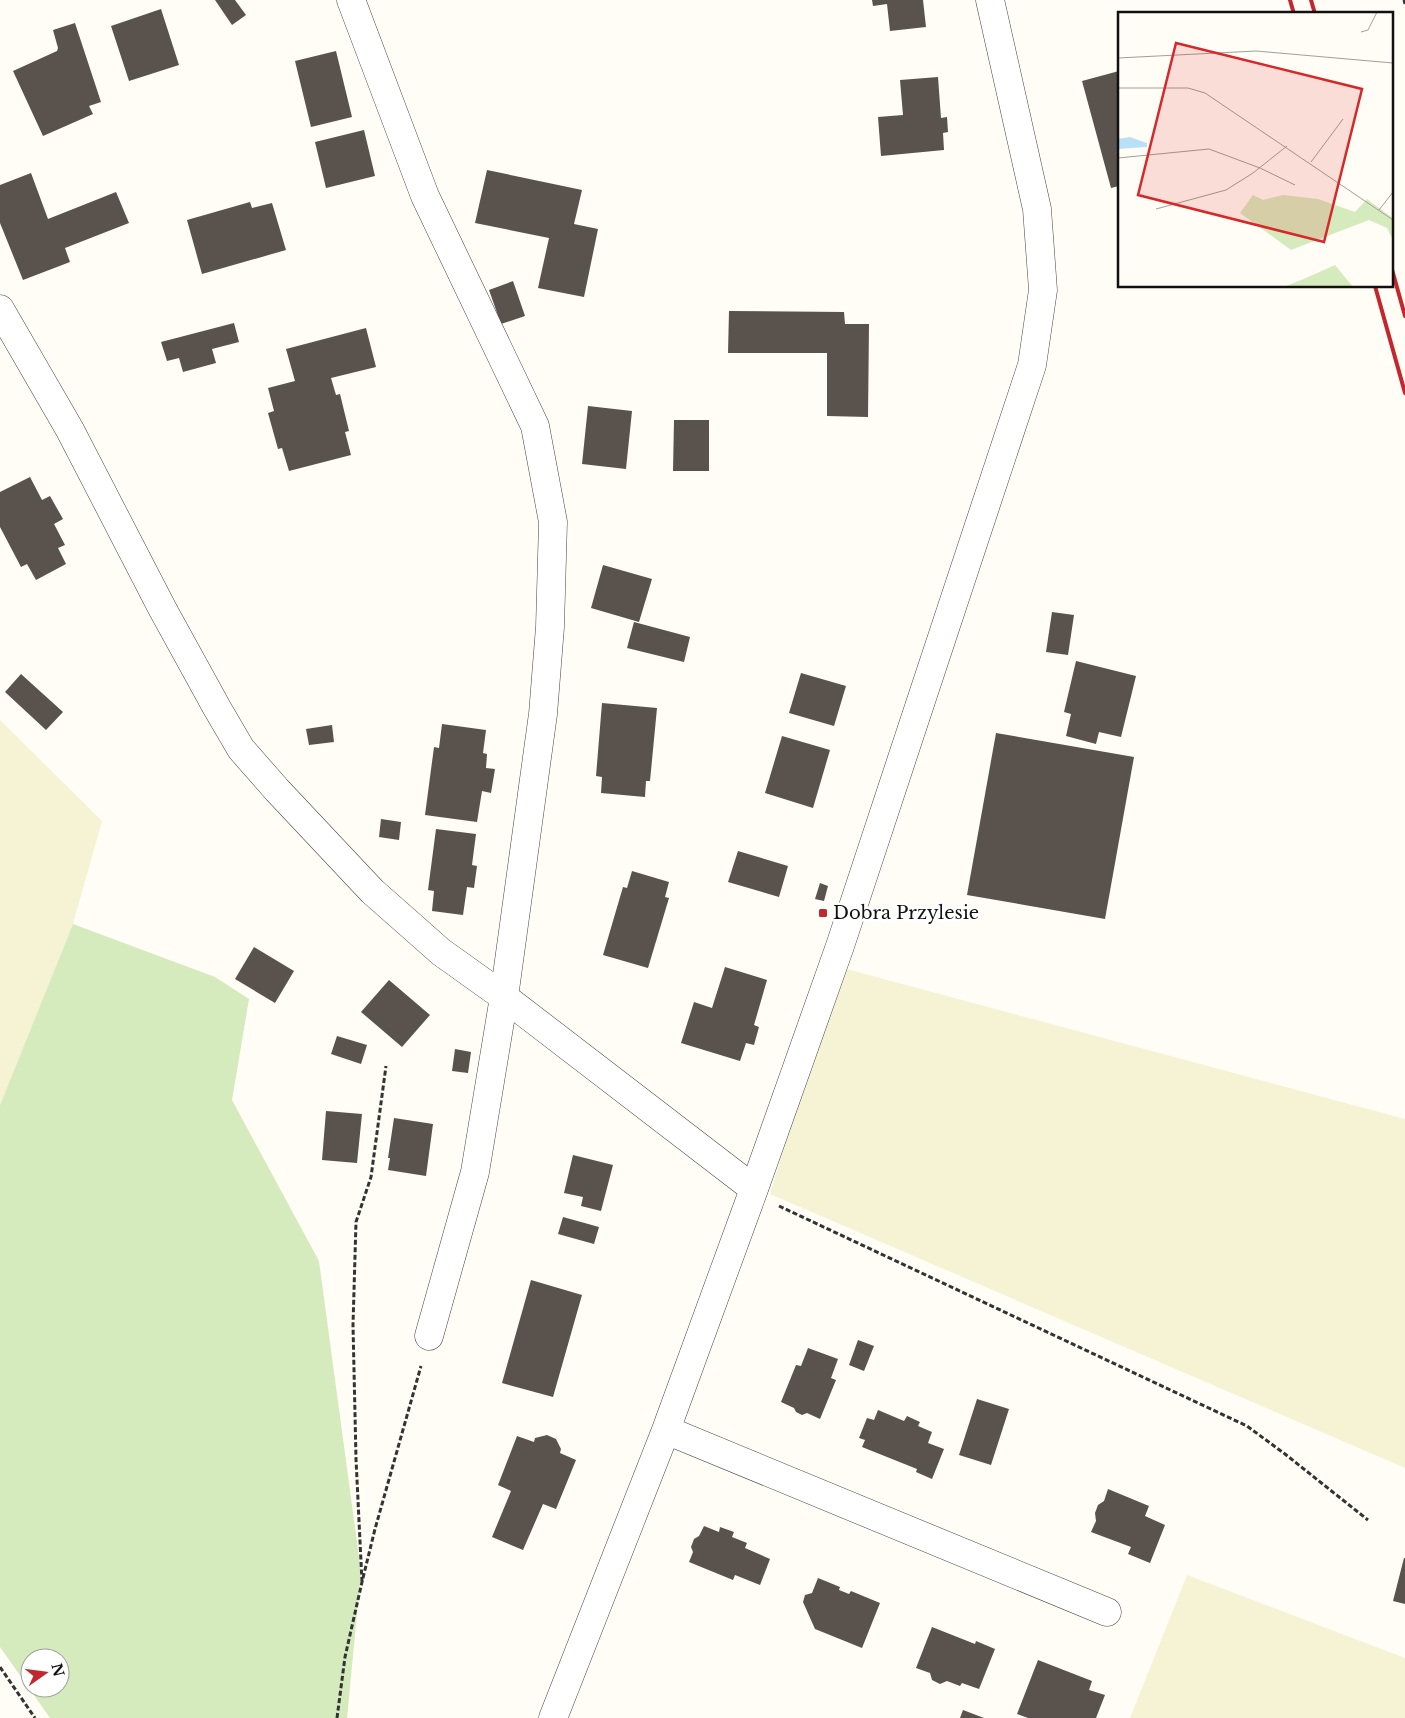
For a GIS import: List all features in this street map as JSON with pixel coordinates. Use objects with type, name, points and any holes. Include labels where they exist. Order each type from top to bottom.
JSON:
[{"type":"street","points":[[351,0],[425,196],[535,426],[553,522],[550,627],[544,714],[504,997],[475,1172],[430,1336]]},
{"type":"street","points":[[553,1718],[666,1430],[754,1189],[843,936],[1032,365],[1043,290],[1037,209],[990,0]]},
{"type":"street","points":[[0,309],[70,430],[162,608],[216,708],[241,748],[277,790],[372,891],[441,952],[504,997],[754,1189]]},
{"type":"street","points":[[666,1430],[1107,1612]]},
{"type":"path","points":[[1404,0],[1405,4]]},
{"type":"path","points":[[362,1582],[356,1460],[353,1325],[356,1222],[371,1177],[386,1066]]},
{"type":"path","points":[[754,1189],[778,1206],[1247,1426],[1368,1520]]},
{"type":"path","points":[[337,1718],[344,1657],[362,1582],[430,1336]]},
{"type":"path","points":[[0,1667],[35,1718]]},
{"type":"shaded area","points":[[0,720],[102,821],[73,924],[0,1105]]},
{"type":"shaded area","points":[[839,967],[1405,1119],[1405,1468],[770,1194]]},
{"type":"shaded area","points":[[1187,1575],[1405,1658],[1405,1718],[1130,1718]]},
{"type":"green space","points":[[73,924],[215,977],[249,999],[232,1100],[319,1261],[361,1572],[347,1718],[50,1718],[36,1698],[70,1698],[70,1648],[20,1648],[20,1675],[0,1647],[0,1105]]},
{"type":"building","points":[[215,0],[235,0],[246,15],[232,25]]},
{"type":"building","points":[[872,0],[923,0],[926,27],[890,31],[887,4],[873,6]]},
{"type":"building","points":[[161,9],[179,65],[129,81],[111,26]]},
{"type":"building","points":[[75,23],[101,102],[89,106],[93,114],[43,136],[13,71],[57,51],[58,48],[53,30]]},
{"type":"building","points":[[336,51],[352,117],[311,127],[295,61]]},
{"type":"building","points":[[1118,71],[1118,186],[1111,188],[1082,81]]},
{"type":"building","points":[[938,77],[941,118],[947,117],[948,132],[943,133],[944,150],[881,156],[878,117],[903,115],[900,80]]},
{"type":"building","points":[[364,130],[375,176],[326,188],[315,142]]},
{"type":"building","points":[[487,170],[582,190],[574,224],[598,229],[584,297],[538,288],[549,238],[475,223]]},
{"type":"building","points":[[31,173],[48,219],[116,192],[129,223],[65,248],[70,262],[23,280],[0,223],[0,185]]},
{"type":"building","points":[[250,202],[252,208],[272,203],[286,250],[202,274],[187,220]]},
{"type":"building","points":[[513,281],[525,316],[501,324],[489,290]]},
{"type":"building","points":[[729,311],[844,312],[845,324],[869,324],[868,417],[827,416],[827,353],[728,353]]},
{"type":"building","points":[[234,323],[239,342],[212,349],[216,363],[183,372],[179,358],[167,361],[161,342]]},
{"type":"building","points":[[366,328],[376,367],[331,378],[336,395],[340,394],[349,431],[345,432],[351,455],[289,471],[282,448],[278,449],[268,413],[274,411],[268,388],[295,381],[286,349]]},
{"type":"building","points":[[588,406],[632,411],[626,469],[582,464]]},
{"type":"building","points":[[674,420],[709,420],[709,471],[673,471]]},
{"type":"building","points":[[30,477],[42,500],[50,496],[63,519],[54,524],[65,545],[58,548],[66,564],[36,580],[27,564],[21,567],[0,527],[0,492]]},
{"type":"building","points":[[603,565],[652,579],[639,622],[591,608]]},
{"type":"building","points":[[1052,612],[1074,615],[1068,655],[1046,652]]},
{"type":"building","points":[[634,622],[690,637],[684,662],[627,648]]},
{"type":"building","points":[[1076,661],[1136,676],[1121,737],[1099,732],[1096,744],[1066,736],[1071,714],[1064,712]]},
{"type":"building","points":[[801,673],[846,686],[834,726],[789,713]]},
{"type":"building","points":[[21,674],[63,712],[46,730],[5,692]]},
{"type":"building","points":[[602,703],[657,708],[650,781],[646,781],[645,797],[601,793],[602,777],[596,776]]},
{"type":"building","points":[[442,724],[486,730],[483,753],[487,754],[486,768],[495,769],[491,793],[482,791],[477,822],[425,815],[434,747],[439,748]]},
{"type":"building","points":[[332,725],[334,742],[309,745],[306,729]]},
{"type":"building","points":[[996,733],[1134,757],[1105,919],[967,895]]},
{"type":"building","points":[[782,736],[830,750],[813,808],[765,793]]},
{"type":"building","points":[[381,819],[401,822],[399,840],[379,837]]},
{"type":"building","points":[[436,829],[476,834],[472,865],[477,866],[474,888],[467,887],[463,915],[432,911],[434,891],[428,890]]},
{"type":"building","points":[[738,851],[788,866],[779,897],[728,882]]},
{"type":"building","points":[[632,871],[669,882],[665,897],[669,898],[648,968],[603,955],[623,887],[627,888]]},
{"type":"building","points":[[820,883],[828,886],[824,901],[815,899]]},
{"type":"building","points":[[254,947],[294,971],[275,1003],[235,979]]},
{"type":"building","points":[[725,967],[767,980],[754,1025],[759,1027],[754,1045],[746,1043],[740,1061],[681,1043],[694,1002],[712,1008]]},
{"type":"building","points":[[389,980],[430,1015],[402,1047],[361,1012]]},
{"type":"building","points":[[337,1036],[367,1045],[361,1064],[331,1054]]},
{"type":"building","points":[[455,1049],[471,1052],[468,1073],[452,1071]]},
{"type":"building","points":[[326,1111],[362,1114],[357,1163],[322,1160]]},
{"type":"building","points":[[394,1118],[433,1124],[426,1176],[388,1170]]},
{"type":"building","points":[[573,1155],[613,1165],[601,1211],[581,1206],[583,1197],[564,1193]]},
{"type":"building","points":[[563,1217],[599,1227],[594,1244],[558,1234]]},
{"type":"building","points":[[531,1280],[582,1295],[553,1397],[502,1383]]},
{"type":"building","points":[[858,1340],[874,1346],[864,1371],[849,1365]]},
{"type":"building","points":[[808,1348],[838,1359],[831,1378],[836,1380],[820,1419],[807,1413],[802,1415],[796,1412],[794,1408],[781,1402],[796,1365],[801,1366]]},
{"type":"building","points":[[977,1399],[1009,1409],[991,1465],[959,1455]]},
{"type":"building","points":[[878,1410],[904,1421],[907,1416],[920,1422],[918,1426],[932,1432],[928,1443],[944,1449],[932,1479],[916,1472],[917,1469],[862,1447],[865,1440],[859,1438],[867,1418],[874,1420]]},
{"type":"building","points":[[547,1435],[556,1439],[561,1449],[560,1453],[576,1460],[556,1509],[543,1504],[523,1550],[492,1537],[511,1491],[498,1485],[517,1436],[534,1442],[535,1438]]},
{"type":"building","points":[[1108,1489],[1149,1506],[1145,1516],[1165,1525],[1150,1563],[1128,1554],[1131,1547],[1091,1532],[1096,1521],[1095,1513],[1098,1505],[1104,1501]]},
{"type":"building","points":[[704,1526],[719,1532],[720,1527],[734,1532],[732,1537],[747,1543],[745,1548],[770,1559],[760,1585],[735,1575],[733,1580],[689,1562],[693,1552],[691,1547],[694,1539],[699,1536]]},
{"type":"building","points":[[1405,1558],[1405,1604],[1393,1601]]},
{"type":"building","points":[[818,1578],[840,1587],[839,1590],[849,1594],[851,1591],[880,1603],[862,1648],[815,1629],[803,1602],[805,1595],[812,1593]]},
{"type":"building","points":[[932,1627],[975,1644],[976,1641],[995,1649],[979,1689],[962,1683],[960,1686],[947,1681],[940,1684],[932,1680],[930,1673],[916,1668]]},
{"type":"building","points":[[1038,1660],[1092,1681],[1089,1690],[1105,1695],[1096,1718],[1028,1718],[1017,1714]]},
{"type":"building","points":[[963,1710],[984,1718],[960,1718]]},
{"type":"railway","points":[[1290,0],[1293,12]]},
{"type":"railway","points":[[1311,0],[1314,12]]},
{"type":"railway","points":[[1392,270],[1405,316]]},
{"type":"railway","points":[[1376,288],[1405,393]]},
{"type":"place","name":"Dobra Przylesie","points":[[823,913]]}]
